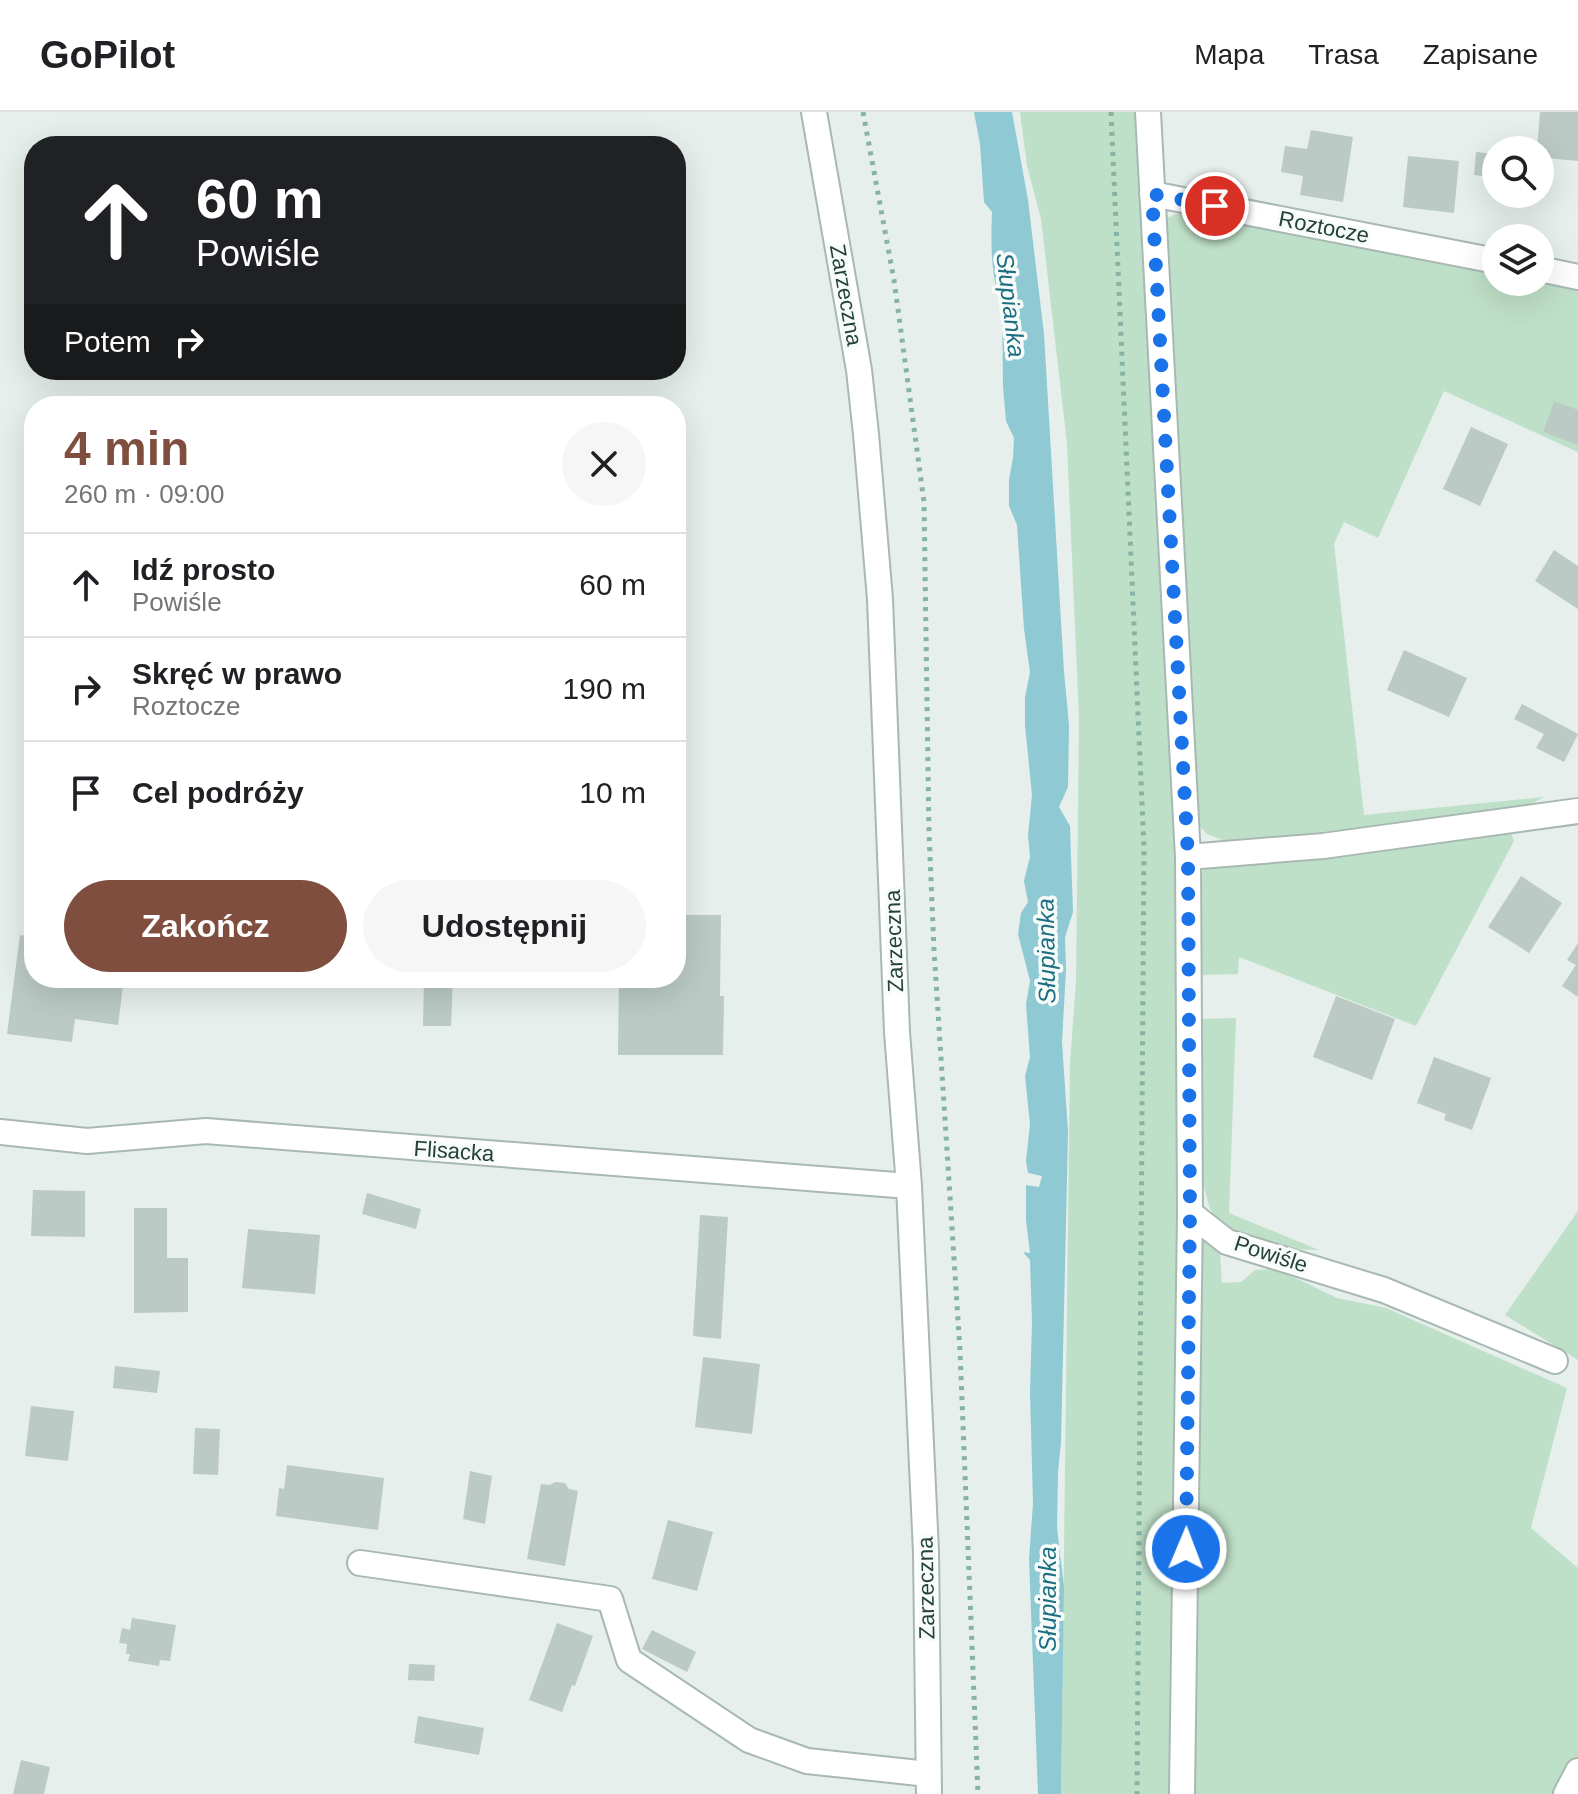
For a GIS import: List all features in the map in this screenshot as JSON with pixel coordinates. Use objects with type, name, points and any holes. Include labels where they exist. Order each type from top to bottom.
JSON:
[{"type":"street","name":"Zarzeczna","points":[[360,1563],[610,1599],[629,1660],[749,1740],[807,1761],[929,1784],[926,1552],[909,1186],[897,1032],[880,599],[859,370],[814,112]]},
{"type":"street","points":[[1148,112],[1188,857],[1190,1213],[1182,1794]]},
{"type":"street","name":"Roztocze","points":[[1152,194],[1482,258]]},
{"type":"street","points":[[1554,272],[1578,277]]},
{"type":"street","points":[[1188,857],[1323,846],[1578,811]]},
{"type":"street","name":"Flisacka","points":[[0,1132],[87,1141],[206,1131],[909,1186]]},
{"type":"street","name":"Powiśle","points":[[1190,1213],[1227,1242],[1384,1290],[1555,1361]]},
{"type":"street","points":[[1566,1794],[1578,1771]]},
{"type":"path","points":[[863,112],[894,280],[924,502],[934,950],[960,1351],[978,1794]]},
{"type":"path","points":[[1111,112],[1144,848],[1137,1794]]},
{"type":"green space","points":[[1020,112],[1138,112],[1179,858],[1183,1209],[1174,1794],[1061,1794],[1070,1062],[1076,981],[1079,718],[1067,444],[1041,219],[1027,166]]},
{"type":"green space","points":[[1176,214],[1216,214],[1482,266],[1482,296],[1554,296],[1554,281],[1578,286],[1578,452],[1444,391],[1378,538],[1344,522],[1334,544],[1364,815],[1544,797],[1522,809],[1398,825],[1225,841],[1207,834],[1195,821],[1164,219]]},
{"type":"green space","points":[[1511,833],[1514,841],[1416,1026],[1239,957],[1238,974],[1198,975],[1198,893],[1204,866],[1320,857]]},
{"type":"green space","points":[[1236,1018],[1229,1213],[1319,1250],[1287,1249],[1246,1238],[1219,1222],[1210,1209],[1200,1173],[1196,1019]]},
{"type":"green space","points":[[1578,1211],[1578,1360],[1505,1315]]},
{"type":"green space","points":[[1197,1231],[1220,1252],[1222,1283],[1241,1282],[1255,1270],[1277,1269],[1337,1298],[1386,1308],[1567,1388],[1531,1528],[1578,1568],[1578,1794],[1189,1794]]},
{"type":"water","name":"Słupianka","points":[[974,112],[1012,112],[1028,200],[1044,334],[1069,725],[1068,787],[1059,807],[1070,826],[1073,912],[1065,937],[1062,1042],[1068,1132],[1057,1528],[1064,1587],[1061,1794],[1038,1794],[1029,1559],[1033,1503],[1032,1322],[1030,1260],[1023,1252],[1030,1253],[1026,1185],[1039,1187],[1042,1176],[1028,1173],[1026,1161],[1030,1124],[1025,1076],[1030,1057],[1026,1004],[1030,981],[1018,934],[1021,913],[1028,902],[1024,881],[1030,857],[1028,835],[1032,795],[1025,697],[1030,672],[1017,525],[1009,506],[1014,438],[1006,421],[1002,304],[993,271],[992,212],[984,202],[980,144]]},
{"type":"building","points":[[1540,112],[1578,112],[1578,161],[1554,159],[1554,136],[1538,136]]},
{"type":"building","points":[[1311,130],[1353,137],[1343,202],[1300,195],[1303,176],[1281,172],[1285,146],[1307,149]]},
{"type":"building","points":[[1476,152],[1482,153],[1482,176],[1474,175]]},
{"type":"building","points":[[1408,156],[1459,161],[1454,213],[1403,207]]},
{"type":"building","points":[[1554,401],[1578,410],[1578,445],[1543,432]]},
{"type":"building","points":[[1471,427],[1508,444],[1480,506],[1443,489]]},
{"type":"building","points":[[1554,550],[1578,566],[1578,609],[1535,581]]},
{"type":"building","points":[[1404,650],[1467,678],[1449,717],[1387,690]]},
{"type":"building","points":[[1522,704],[1578,734],[1564,762],[1536,748],[1544,734],[1514,719]]},
{"type":"building","points":[[1521,876],[1562,903],[1529,953],[1488,927]]},
{"type":"building","points":[[686,915],[721,915],[723,1055],[618,1055],[619,988],[686,988]]},
{"type":"building","points":[[20,935],[24,936],[24,988],[123,988],[118,1025],[75,1019],[72,1042],[7,1034]]},
{"type":"building","points":[[1578,943],[1578,997],[1562,986],[1576,965],[1567,960]]},
{"type":"building","points":[[424,988],[453,988],[451,1026],[423,1026]]},
{"type":"building","points":[[1336,996],[1395,1019],[1372,1080],[1313,1057]]},
{"type":"building","points":[[1434,1057],[1491,1078],[1472,1130],[1444,1120],[1446,1114],[1417,1103]]},
{"type":"building","points":[[33,1190],[85,1191],[85,1237],[31,1236]]},
{"type":"building","points":[[367,1193],[421,1209],[416,1229],[362,1214]]},
{"type":"building","points":[[134,1208],[167,1208],[167,1258],[188,1258],[188,1312],[134,1313]]},
{"type":"building","points":[[700,1215],[728,1217],[721,1339],[693,1336]]},
{"type":"building","points":[[248,1229],[320,1235],[315,1294],[242,1288]]},
{"type":"building","points":[[703,1357],[760,1364],[752,1434],[695,1427]]},
{"type":"building","points":[[115,1366],[160,1371],[157,1393],[113,1388]]},
{"type":"building","points":[[31,1406],[74,1411],[68,1461],[25,1456]]},
{"type":"building","points":[[195,1428],[220,1429],[218,1475],[193,1474]]},
{"type":"building","points":[[287,1465],[384,1478],[378,1530],[276,1516],[279,1488],[284,1489]]},
{"type":"building","points":[[470,1471],[492,1476],[485,1524],[463,1519]]},
{"type":"building","points":[[565,1483],[569,1489],[578,1491],[565,1566],[527,1559],[541,1484]]},
{"type":"building","points":[[668,1520],[713,1532],[697,1591],[652,1579]]},
{"type":"building","points":[[132,1618],[176,1625],[170,1661],[160,1660],[159,1666],[128,1661],[130,1654],[126,1654],[127,1644],[119,1643],[122,1628],[130,1630]]},
{"type":"building","points":[[557,1623],[593,1636],[562,1712],[529,1700]]},
{"type":"building","points":[[652,1630],[696,1652],[687,1672],[642,1649]]},
{"type":"building","points":[[409,1664],[435,1665],[434,1681],[408,1680]]},
{"type":"building","points":[[418,1716],[484,1728],[479,1755],[414,1743]]},
{"type":"building","points":[[21,1760],[50,1767],[44,1794],[13,1794]]},
{"type":"route","points":[[1186,1549],[1190,1213],[1188,857],[1152,194],[1215,206]]}]
